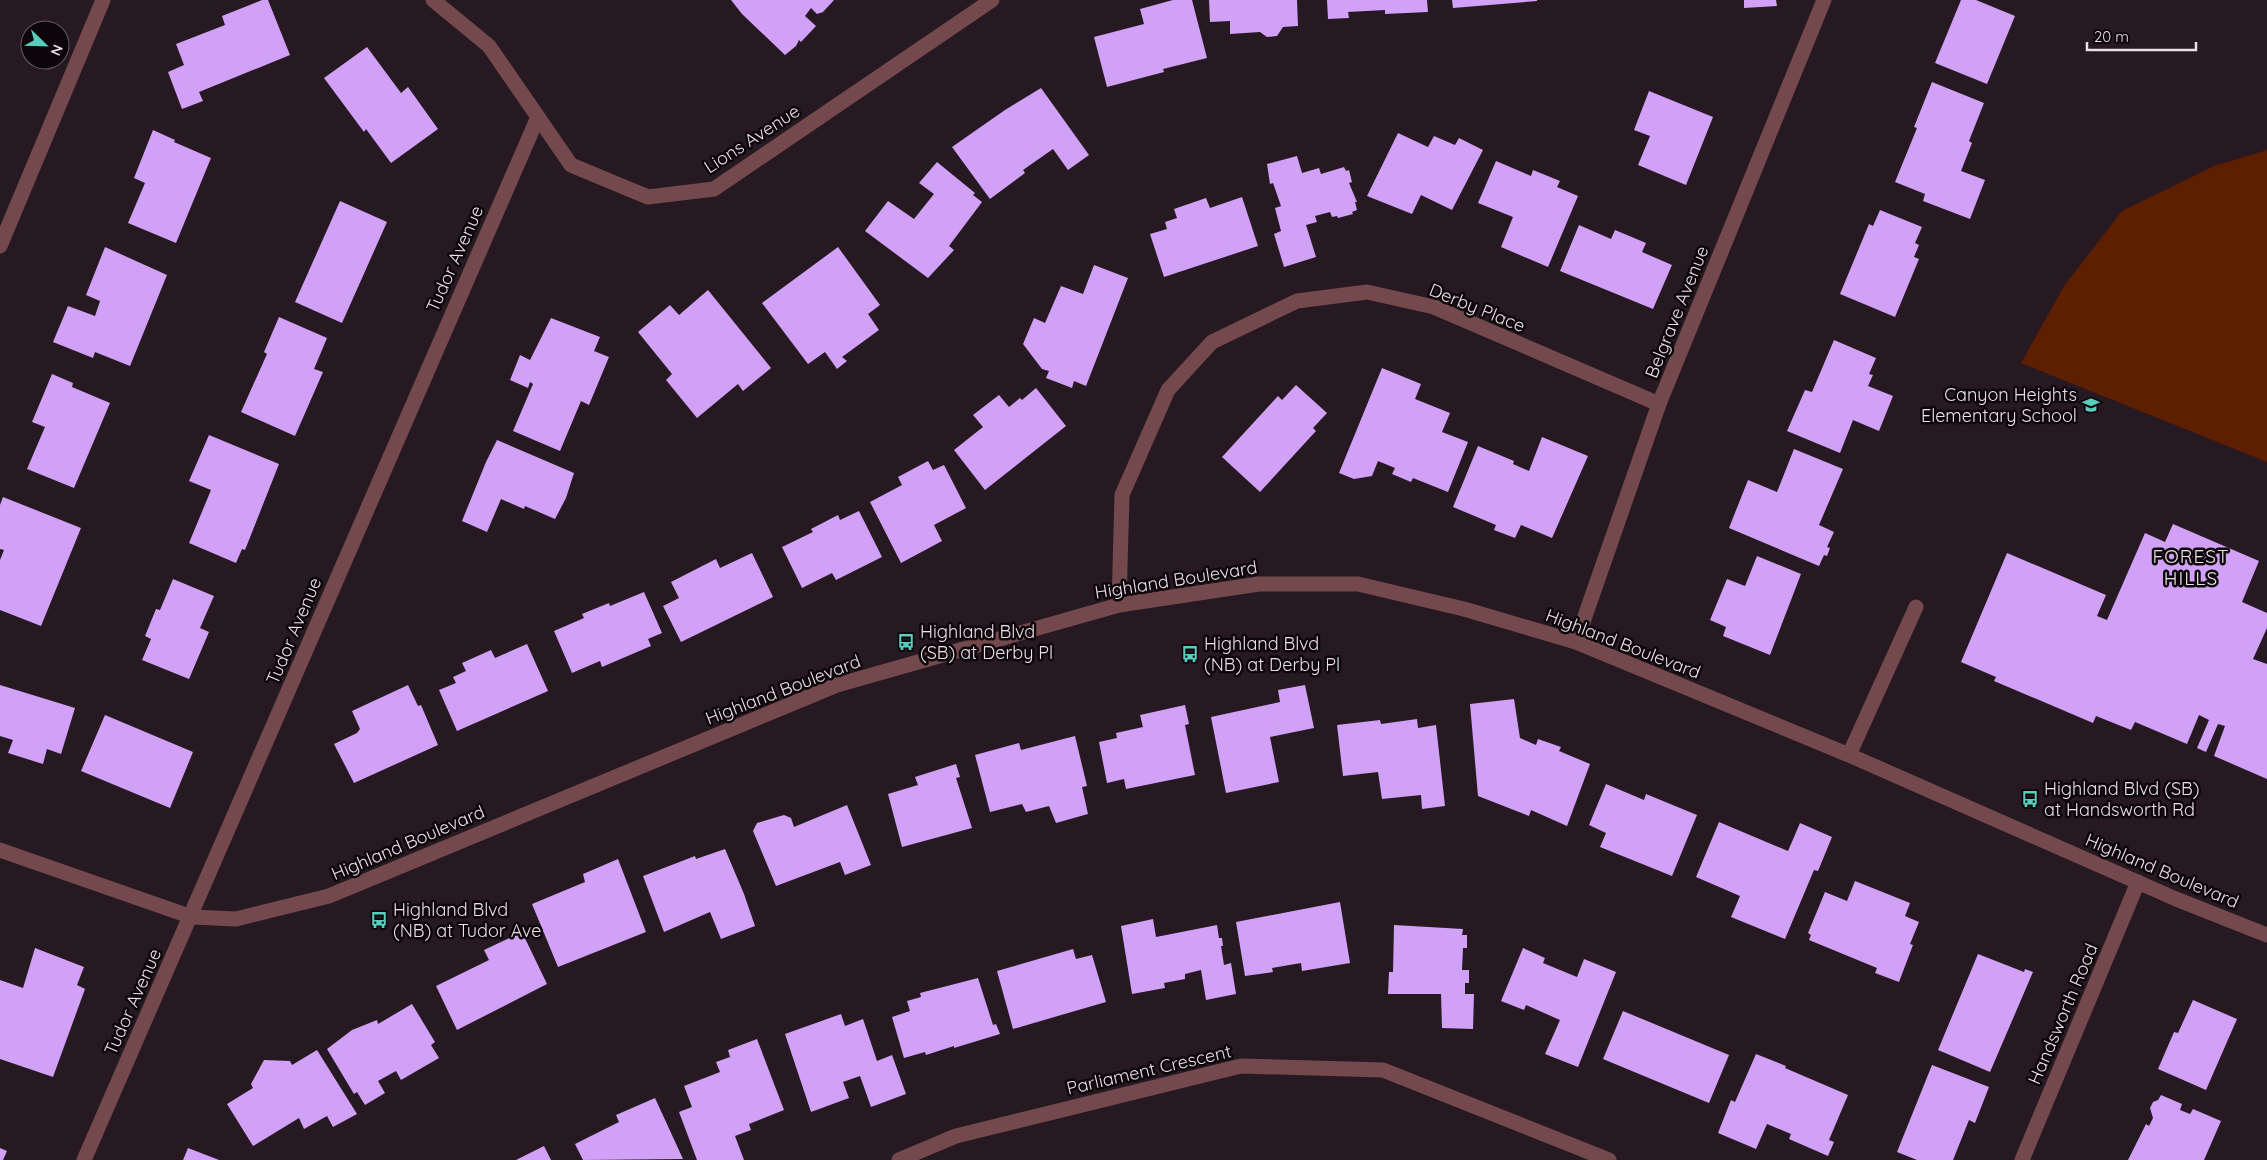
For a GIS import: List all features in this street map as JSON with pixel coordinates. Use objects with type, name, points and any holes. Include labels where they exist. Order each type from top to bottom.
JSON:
[{"type":"street","points":[[0,246],[103,0]]},
{"type":"street","name":"Lions Avenue","points":[[433,0],[489,46],[571,165],[648,197],[714,189],[992,0]]},
{"type":"street","name":"Belgrave Avenue","points":[[1576,642],[1659,404],[1824,0]]},
{"type":"street","name":"Tudor Avenue","points":[[84,1160],[192,916],[538,117]]},
{"type":"street","name":"Derby Place","points":[[1120,605],[1122,495],[1168,390],[1212,342],[1297,301],[1367,292],[1434,307],[1659,404]]},
{"type":"street","name":"Highland Boulevard","points":[[0,850],[192,916],[236,919],[329,896],[837,686],[1120,605],[1258,584],[1358,584],[1464,609],[1576,642],[1849,756],[2138,882],[2267,935]]},
{"type":"street","points":[[1849,756],[1916,607]]},
{"type":"street","name":"Handsworth Road","points":[[2022,1160],[2138,882]]},
{"type":"street","name":"Parliament Crescent","points":[[899,1160],[956,1136],[1241,1066],[1384,1070],[1609,1160]]},
{"type":"shaded area","points":[[2267,150],[2267,462],[2021,363],[2064,286],[2122,211],[2214,166]]},
{"type":"building","points":[[262,0],[268,0],[290,55],[199,92],[203,101],[182,109],[168,72],[184,65],[176,44],[225,25],[222,16]]},
{"type":"building","points":[[731,0],[834,0],[823,12],[817,14],[811,8],[805,16],[816,26],[785,55],[742,14]]},
{"type":"building","points":[[1173,0],[1192,0],[1207,58],[1163,69],[1164,72],[1107,87],[1094,37],[1144,24],[1140,9]]},
{"type":"building","points":[[1209,0],[1297,0],[1298,26],[1283,27],[1277,36],[1267,37],[1260,32],[1230,34],[1230,21],[1210,22]]},
{"type":"building","points":[[1327,0],[1427,0],[1428,12],[1385,14],[1385,10],[1348,12],[1349,18],[1328,19]]},
{"type":"building","points":[[1452,0],[1537,0],[1537,1],[1453,8]]},
{"type":"building","points":[[1744,0],[1776,0],[1777,6],[1744,8]]},
{"type":"building","points":[[1961,0],[1976,0],[2015,16],[1987,84],[1935,63]]},
{"type":"building","points":[[367,47],[401,93],[408,87],[438,129],[391,163],[366,129],[364,132],[324,78]]},
{"type":"building","points":[[1932,82],[1984,103],[1969,141],[1972,143],[1961,171],[1985,180],[1970,219],[1923,201],[1925,194],[1895,182],[1917,128],[1914,127]]},
{"type":"building","points":[[1041,88],[1089,155],[1068,170],[1053,149],[1023,170],[1025,173],[990,199],[952,147],[1005,110]]},
{"type":"building","points":[[1649,91],[1713,117],[1686,185],[1638,165],[1650,136],[1634,130]]},
{"type":"building","points":[[153,130],[175,140],[174,142],[211,158],[176,243],[128,223],[145,183],[134,178]]},
{"type":"building","points":[[1398,133],[1428,147],[1434,136],[1455,145],[1459,138],[1483,150],[1452,210],[1421,195],[1412,214],[1367,196]]},
{"type":"building","points":[[1297,156],[1302,173],[1319,168],[1321,174],[1344,167],[1346,171],[1349,170],[1352,182],[1349,183],[1357,202],[1355,202],[1357,210],[1352,212],[1353,214],[1338,218],[1337,216],[1332,217],[1330,212],[1315,216],[1317,222],[1306,225],[1316,257],[1284,267],[1274,234],[1281,231],[1275,208],[1281,206],[1273,183],[1270,184],[1267,164]]},
{"type":"building","points":[[1496,161],[1531,176],[1533,170],[1560,181],[1557,187],[1578,196],[1548,267],[1501,247],[1513,217],[1478,203]]},
{"type":"building","points":[[937,162],[975,193],[973,195],[982,202],[949,246],[954,250],[928,278],[865,231],[888,201],[914,219],[934,194],[919,183]]},
{"type":"building","points":[[1242,197],[1258,246],[1164,277],[1150,234],[1167,229],[1165,222],[1177,218],[1174,209],[1206,198],[1210,208]]},
{"type":"building","points":[[340,201],[387,222],[342,323],[295,302]]},
{"type":"building","points":[[1880,210],[1922,227],[1915,243],[1919,245],[1914,257],[1919,259],[1895,317],[1840,294],[1869,224],[1873,226]]},
{"type":"building","points":[[1579,225],[1611,239],[1615,230],[1646,243],[1642,252],[1672,265],[1653,309],[1560,271]]},
{"type":"building","points":[[105,247],[167,275],[130,366],[95,352],[93,358],[53,342],[68,306],[95,316],[100,301],[86,295]]},
{"type":"building","points":[[838,247],[880,305],[868,314],[879,330],[842,357],[847,361],[837,369],[825,352],[808,364],[762,303]]},
{"type":"building","points":[[1094,265],[1128,278],[1086,386],[1074,381],[1072,388],[1046,378],[1049,371],[1042,369],[1023,344],[1034,318],[1045,323],[1061,286],[1083,294]]},
{"type":"building","points":[[708,290],[771,368],[743,391],[738,384],[697,418],[666,380],[672,374],[638,332],[670,305],[679,315]]},
{"type":"building","points":[[279,317],[327,338],[314,369],[323,372],[295,436],[241,412],[267,354],[264,352]]},
{"type":"building","points":[[551,318],[600,337],[594,351],[609,357],[589,405],[581,401],[560,451],[513,431],[533,384],[530,382],[528,388],[510,380],[520,355],[530,360]]},
{"type":"building","points":[[1834,340],[1876,358],[1869,374],[1873,375],[1868,386],[1893,396],[1879,431],[1853,420],[1840,453],[1787,431],[1805,390],[1812,392]]},
{"type":"building","points":[[1382,368],[1421,384],[1415,399],[1450,413],[1442,432],[1468,442],[1448,492],[1413,478],[1411,482],[1392,474],[1395,468],[1378,461],[1372,476],[1354,479],[1339,473]]},
{"type":"building","points":[[52,374],[73,383],[72,387],[110,403],[74,488],[27,469],[45,427],[32,422]]},
{"type":"building","points":[[1296,385],[1327,413],[1313,428],[1316,431],[1260,492],[1222,457],[1278,396],[1282,400]]},
{"type":"building","points":[[1036,388],[1066,426],[985,490],[954,450],[983,427],[973,415],[999,395],[1009,407],[1020,398],[1022,400]]},
{"type":"building","points":[[209,435],[279,464],[245,550],[242,549],[236,563],[189,543],[211,490],[189,481]]},
{"type":"building","points":[[1542,437],[1588,456],[1552,538],[1521,525],[1515,538],[1494,530],[1496,525],[1453,507],[1478,446],[1514,461],[1513,464],[1529,471]]},
{"type":"building","points":[[497,440],[574,473],[566,498],[555,519],[525,506],[524,509],[501,499],[487,532],[462,521]]},
{"type":"building","points":[[1794,449],[1843,469],[1819,525],[1834,532],[1827,547],[1830,548],[1827,556],[1824,555],[1819,566],[1729,528],[1748,480],[1777,492]]},
{"type":"building","points":[[928,461],[933,470],[944,465],[966,508],[934,525],[942,541],[901,563],[870,502],[902,485],[898,477]]},
{"type":"building","points":[[3,497],[81,528],[41,626],[0,610],[0,560],[4,550],[0,549],[0,505]]},
{"type":"building","points":[[859,511],[882,557],[836,580],[832,573],[802,588],[782,547],[813,532],[811,529],[838,515],[840,520]]},
{"type":"building","points":[[2173,524],[2259,561],[2242,602],[2267,613],[2267,628],[2253,659],[2267,664],[2267,779],[2214,756],[2225,726],[2218,724],[2206,752],[2197,748],[2209,720],[2199,715],[2187,744],[2135,722],[2131,730],[2096,716],[2093,723],[1994,681],[1996,677],[1961,662],[2007,553],[2106,595],[2097,616],[2107,620],[2145,533],[2165,542]]},
{"type":"building","points":[[752,553],[773,597],[681,642],[663,606],[679,598],[671,582],[716,559],[720,568]]},
{"type":"building","points":[[1757,556],[1801,574],[1770,655],[1723,636],[1726,627],[1710,620],[1727,579],[1745,586]]},
{"type":"building","points":[[173,579],[214,596],[200,628],[209,632],[189,679],[142,660],[151,639],[145,636],[156,609],[160,610]]},
{"type":"building","points":[[644,592],[662,633],[648,639],[651,646],[602,667],[600,661],[572,673],[554,631],[584,618],[582,614],[609,603],[610,606]]},
{"type":"building","points":[[527,644],[548,691],[457,731],[439,690],[456,683],[453,677],[466,671],[462,663],[491,650],[495,658]]},
{"type":"building","points":[[0,685],[75,708],[61,754],[47,749],[43,764],[8,753],[13,740],[0,736]]},
{"type":"building","points":[[408,685],[418,706],[421,705],[438,745],[354,783],[334,744],[357,733],[360,729],[352,711]]},
{"type":"building","points":[[1305,685],[1314,728],[1270,737],[1279,782],[1226,793],[1211,717],[1280,702],[1278,690]]},
{"type":"building","points":[[1514,699],[1520,738],[1536,745],[1538,739],[1561,747],[1559,751],[1590,764],[1567,826],[1531,810],[1529,816],[1478,796],[1470,704]]},
{"type":"building","points":[[1185,705],[1189,724],[1185,725],[1195,775],[1126,789],[1124,779],[1107,783],[1099,742],[1117,738],[1116,733],[1143,727],[1140,715]]},
{"type":"building","points":[[105,715],[193,752],[170,808],[81,771]]},
{"type":"building","points":[[1417,719],[1418,728],[1436,725],[1445,806],[1422,809],[1421,795],[1382,799],[1378,772],[1343,776],[1337,725],[1380,720],[1381,724]]},
{"type":"building","points":[[1075,736],[1087,786],[1082,787],[1088,814],[1056,823],[1049,806],[1026,812],[1022,804],[990,812],[975,755],[1019,743],[1021,750]]},
{"type":"building","points":[[956,764],[960,777],[956,778],[972,828],[902,847],[888,794],[918,785],[915,777]]},
{"type":"building","points":[[1606,784],[1644,800],[1646,794],[1697,815],[1672,876],[1600,847],[1606,833],[1589,825]]},
{"type":"building","points":[[847,805],[871,865],[845,875],[840,862],[776,886],[753,831],[757,823],[784,815],[791,818],[794,827]]},
{"type":"building","points":[[1719,822],[1788,851],[1800,823],[1832,837],[1818,871],[1814,870],[1785,939],[1731,917],[1740,896],[1696,877]]},
{"type":"building","points":[[725,849],[755,926],[721,939],[710,912],[664,932],[643,876],[695,856],[696,859]]},
{"type":"building","points":[[618,859],[646,932],[558,967],[532,904],[585,882],[583,874]]},
{"type":"building","points":[[1855,881],[1910,903],[1905,916],[1919,922],[1910,944],[1913,945],[1899,982],[1875,973],[1877,968],[1809,940],[1811,935],[1808,933],[1825,892],[1847,901]]},
{"type":"building","points":[[1340,902],[1350,963],[1302,971],[1301,963],[1272,968],[1273,972],[1245,976],[1236,922]]},
{"type":"building","points":[[1153,919],[1156,937],[1217,925],[1219,938],[1222,938],[1223,946],[1221,946],[1224,965],[1231,963],[1236,994],[1206,1000],[1201,970],[1185,974],[1185,979],[1164,983],[1165,988],[1132,994],[1121,926]]},
{"type":"building","points":[[1394,925],[1463,929],[1462,935],[1467,935],[1467,948],[1463,948],[1462,970],[1469,970],[1469,983],[1465,983],[1465,994],[1474,994],[1473,1029],[1442,1028],[1441,994],[1388,994],[1389,972],[1393,972]]},
{"type":"building","points":[[522,932],[547,984],[457,1030],[436,986],[489,960],[484,950]]},
{"type":"building","points":[[35,948],[84,967],[77,985],[85,989],[53,1077],[0,1059],[0,980],[23,988]]},
{"type":"building","points":[[1523,948],[1545,958],[1543,963],[1577,977],[1584,959],[1616,972],[1578,1067],[1545,1054],[1560,1020],[1526,1005],[1524,1010],[1501,1001]]},
{"type":"building","points":[[1073,949],[1076,959],[1092,955],[1106,1002],[1013,1029],[997,971]]},
{"type":"building","points":[[1978,954],[2024,972],[2025,969],[2033,972],[1990,1072],[1938,1050]]},
{"type":"building","points":[[978,978],[993,1025],[996,1024],[1000,1034],[926,1055],[925,1052],[904,1058],[892,1017],[910,1011],[907,1001],[921,997],[920,993]]},
{"type":"building","points":[[2193,1000],[2237,1019],[2206,1090],[2158,1069],[2174,1032],[2178,1033]]},
{"type":"building","points":[[412,1004],[435,1042],[431,1045],[439,1058],[401,1080],[396,1071],[378,1081],[385,1093],[365,1105],[357,1092],[354,1094],[327,1049],[352,1030],[377,1020],[378,1024]]},
{"type":"building","points":[[1623,1011],[1729,1055],[1709,1103],[1603,1059]]},
{"type":"building","points":[[841,1014],[845,1026],[863,1019],[877,1061],[892,1055],[906,1094],[871,1107],[860,1076],[843,1082],[849,1098],[811,1112],[785,1034]]},
{"type":"building","points":[[757,1039],[784,1110],[749,1124],[751,1130],[735,1136],[744,1160],[697,1160],[679,1112],[692,1107],[684,1086],[720,1072],[716,1062],[730,1057],[728,1050]]},
{"type":"building","points":[[317,1050],[357,1114],[333,1127],[327,1116],[304,1129],[299,1118],[253,1146],[227,1104],[253,1088],[251,1084],[264,1060],[290,1061],[292,1065]]},
{"type":"building","points":[[1756,1054],[1848,1095],[1829,1140],[1834,1142],[1828,1156],[1789,1139],[1791,1134],[1767,1124],[1756,1149],[1718,1133],[1731,1100],[1735,1102]]},
{"type":"building","points":[[1932,1065],[1989,1087],[1975,1123],[1969,1120],[1953,1160],[1917,1160],[1897,1152]]},
{"type":"building","points":[[2161,1095],[2182,1104],[2180,1110],[2190,1114],[2193,1109],[2221,1121],[2204,1160],[2128,1160],[2146,1124],[2149,1126],[2153,1118],[2150,1108],[2153,1102],[2158,1100]]},
{"type":"building","points":[[655,1098],[683,1159],[583,1160],[575,1144],[619,1122],[616,1115]]},
{"type":"building","points":[[544,1146],[551,1160],[516,1160]]},
{"type":"building","points":[[0,1148],[7,1151],[3,1160],[0,1160]]},
{"type":"building","points":[[188,1148],[219,1160],[183,1160]]},
{"type":"place","name":"Canyon Heights Elementary School","points":[[2091,405]]},
{"type":"place","name":"Highland Blvd (SB) at Derby Pl","points":[[906,642]]},
{"type":"place","name":"Highland Blvd (NB) at Derby Pl","points":[[1190,654]]},
{"type":"place","name":"Highland Blvd (SB) at Handsworth Rd","points":[[2030,799]]},
{"type":"place","name":"Highland Blvd (NB) at Tudor Ave","points":[[379,920]]},
{"type":"district","name":"FOREST HILLS","points":[[2191,567]]}]
